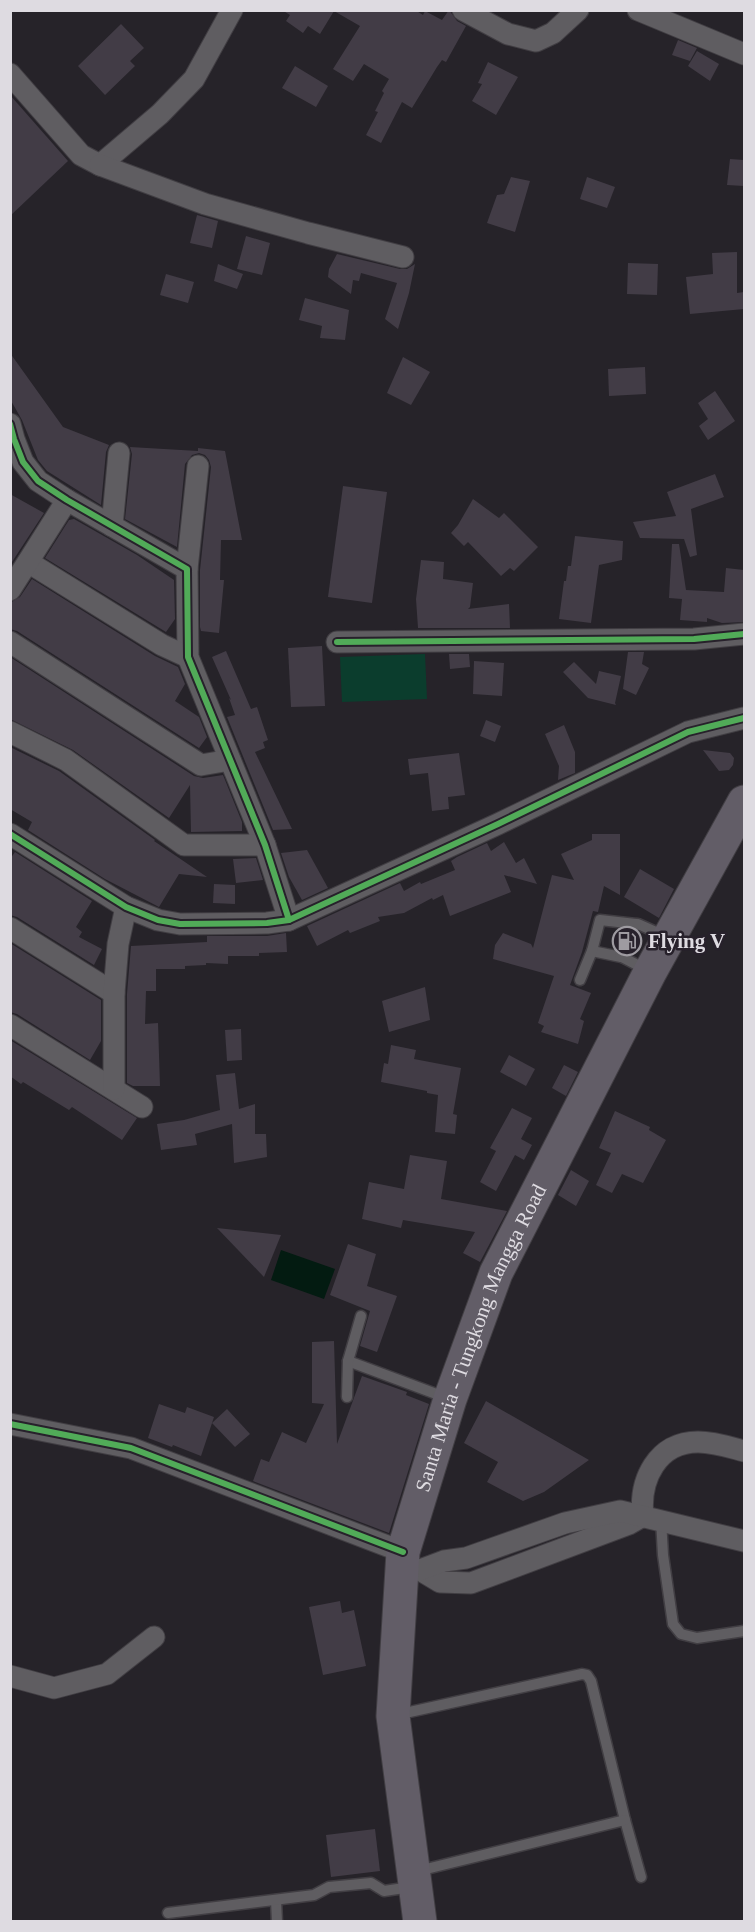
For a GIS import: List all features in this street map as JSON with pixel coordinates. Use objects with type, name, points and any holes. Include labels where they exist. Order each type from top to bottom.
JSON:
[{"type":"main road","name":"Santa Maria - Tungkong Mangga Road","points":[[420,1922],[393,1716],[408,1564],[450,1399],[496,1273],[650,972],[744,802]]},
{"type":"street","points":[[100,165],[160,114],[194,79],[232,10]]},
{"type":"street","points":[[463,10],[508,34],[536,41],[553,33],[578,10]]},
{"type":"street","points":[[638,10],[744,54]]},
{"type":"street","points":[[10,74],[81,155],[100,165],[205,204],[404,257]]},
{"type":"street","points":[[12,436],[23,462],[38,481],[187,569]]},
{"type":"street","points":[[112,526],[119,453]]},
{"type":"street","points":[[198,466],[187,569],[188,657],[265,845],[289,920]]},
{"type":"street","points":[[10,590],[67,500]]},
{"type":"street","points":[[28,561],[162,645],[188,657]]},
{"type":"street","points":[[337,642],[682,639],[744,634]]},
{"type":"street","points":[[10,642],[201,765],[230,760]]},
{"type":"street","points":[[10,834],[126,906],[158,920],[180,924],[267,923],[289,920],[498,824],[688,732],[744,718]]},
{"type":"street","points":[[10,732],[66,760],[184,844],[265,845]]},
{"type":"street","points":[[114,1089],[114,993],[118,944],[126,906]]},
{"type":"street","points":[[10,928],[114,993]]},
{"type":"street","points":[[10,1024],[142,1107]]},
{"type":"street","points":[[10,1424],[131,1448],[408,1564],[466,1558],[565,1523],[620,1511],[744,1541]]},
{"type":"street","points":[[652,1517],[642,1502],[646,1479],[651,1468],[666,1453],[695,1442],[713,1443],[744,1450]]},
{"type":"street","points":[[10,1676],[54,1688],[64,1686],[107,1674],[154,1637]]},
{"type":"lane","points":[[580,980],[592,951],[600,920],[636,924],[668,938]]},
{"type":"lane","points":[[621,957],[620,954],[636,924]]},
{"type":"lane","points":[[592,951],[621,957],[650,972]]},
{"type":"lane","points":[[346,1397],[348,1361],[362,1316]]},
{"type":"lane","points":[[348,1361],[450,1399]]},
{"type":"lane","points":[[652,1517],[663,1555],[673,1624],[681,1634],[697,1638],[744,1631]]},
{"type":"lane","points":[[393,1716],[582,1674],[587,1675],[591,1681],[641,1876]]},
{"type":"lane","points":[[168,1913],[314,1895],[329,1887],[371,1883],[384,1891],[415,1879],[625,1820]]},
{"type":"lane","points":[[276,1900],[278,1922]]},
{"type":"green space","points":[[425,654],[427,699],[342,702],[340,657]]},
{"type":"shaded area","points":[[281,1250],[335,1269],[324,1299],[271,1280]]},
{"type":"building","points":[[282,10],[415,10],[423,15],[425,11],[442,20],[449,10],[457,21],[466,26],[446,62],[442,60],[412,108],[402,102],[381,143],[366,135],[378,112],[375,111],[389,79],[364,64],[353,81],[333,69],[360,26],[334,11],[320,34],[308,26],[303,33],[286,21],[290,15]]},
{"type":"building","points":[[121,24],[144,48],[130,61],[135,66],[105,95],[78,66]]},
{"type":"building","points":[[678,40],[697,48],[690,61],[672,55]]},
{"type":"building","points":[[697,51],[719,64],[710,81],[688,66]]},
{"type":"building","points":[[488,62],[518,77],[496,115],[472,101],[482,84],[478,83]]},
{"type":"building","points":[[295,66],[328,86],[316,107],[282,88]]},
{"type":"building","points":[[10,95],[68,161],[10,216]]},
{"type":"building","points":[[730,159],[744,160],[744,186],[727,185]]},
{"type":"building","points":[[511,177],[530,181],[515,232],[487,223],[497,195],[504,194]]},
{"type":"building","points":[[587,177],[615,187],[607,208],[580,199]]},
{"type":"building","points":[[197,215],[218,221],[212,248],[190,243]]},
{"type":"building","points":[[246,236],[270,243],[262,275],[237,269]]},
{"type":"building","points":[[737,252],[737,293],[744,292],[744,309],[690,314],[686,277],[713,274],[712,253]]},
{"type":"building","points":[[337,254],[400,269],[407,269],[415,264],[398,329],[385,319],[397,283],[361,273],[359,281],[353,280],[351,294],[328,277],[329,269]]},
{"type":"building","points":[[628,263],[658,264],[657,295],[627,294]]},
{"type":"building","points":[[218,264],[243,274],[237,289],[214,281]]},
{"type":"building","points":[[166,274],[194,282],[188,303],[160,295]]},
{"type":"building","points":[[305,298],[349,310],[345,340],[320,338],[322,326],[299,320]]},
{"type":"building","points":[[10,353],[63,427],[109,445],[106,452],[101,505],[47,471],[38,460],[22,420],[10,399]]},
{"type":"building","points":[[403,357],[430,372],[411,405],[387,393]]},
{"type":"building","points":[[645,367],[646,394],[609,396],[608,369]]},
{"type":"building","points":[[715,391],[735,421],[708,440],[699,426],[708,419],[698,403]]},
{"type":"building","points":[[130,447],[198,451],[198,448],[225,451],[242,540],[221,540],[220,580],[224,580],[219,633],[201,631],[200,627],[200,570],[211,467],[209,460],[205,455],[199,453],[192,455],[185,464],[177,547],[125,519],[132,454]]},
{"type":"building","points":[[715,474],[724,497],[691,509],[697,555],[690,557],[684,539],[640,538],[633,522],[676,516],[667,492]]},
{"type":"building","points":[[343,486],[387,492],[372,603],[328,597]]},
{"type":"building","points":[[10,494],[44,513],[10,565]]},
{"type":"building","points":[[473,499],[499,518],[504,513],[538,547],[514,571],[510,568],[501,576],[468,542],[464,546],[451,533]]},
{"type":"building","points":[[74,519],[137,555],[174,580],[175,619],[166,632],[45,558],[69,520]]},
{"type":"building","points":[[575,536],[623,541],[622,560],[599,565],[591,623],[559,619],[564,581],[566,581],[568,566],[571,566]]},
{"type":"building","points":[[672,544],[679,544],[686,590],[724,592],[726,568],[744,570],[744,622],[722,623],[707,618],[707,622],[680,620],[682,599],[669,598]]},
{"type":"building","points":[[421,560],[444,562],[443,579],[473,583],[468,609],[509,604],[510,628],[418,628],[416,599]]},
{"type":"building","points":[[32,579],[155,656],[178,667],[185,684],[175,701],[199,717],[207,737],[199,748],[17,631],[10,629],[10,603],[20,597]]},
{"type":"building","points":[[322,646],[325,706],[291,707],[288,648]]},
{"type":"building","points":[[226,651],[251,709],[257,707],[268,740],[263,742],[265,748],[255,752],[292,829],[273,830],[227,717],[235,715],[229,698],[231,700],[212,657]]},
{"type":"building","points":[[628,652],[644,652],[642,664],[649,668],[636,695],[623,689]]},
{"type":"building","points":[[449,654],[469,654],[470,667],[450,669]]},
{"type":"building","points":[[10,657],[194,776],[203,778],[223,775],[242,822],[242,831],[191,832],[190,785],[169,818],[73,750],[10,719]]},
{"type":"building","points":[[474,661],[504,663],[502,696],[473,694]]},
{"type":"building","points":[[574,662],[596,684],[599,671],[621,676],[616,705],[588,698],[563,672]]},
{"type":"building","points":[[486,720],[501,726],[495,742],[480,736]]},
{"type":"building","points":[[564,725],[575,752],[575,773],[558,780],[559,766],[545,734]]},
{"type":"building","points":[[10,747],[59,771],[207,877],[179,874],[159,907],[105,879],[28,830],[32,822],[10,809]]},
{"type":"building","points":[[703,750],[730,753],[734,758],[733,765],[729,770],[719,771]]},
{"type":"building","points":[[459,753],[465,795],[448,797],[449,809],[432,811],[428,773],[410,775],[408,759]]},
{"type":"building","points":[[592,834],[620,834],[620,895],[604,886],[598,912],[593,911],[570,985],[591,993],[580,1019],[584,1021],[578,1044],[541,1032],[544,1026],[538,1023],[554,976],[493,959],[495,945],[503,933],[531,944],[533,948],[552,875],[574,880],[561,854],[592,840]]},
{"type":"building","points":[[504,842],[516,863],[524,858],[537,884],[504,875],[511,892],[450,916],[443,895],[433,900],[432,898],[404,913],[378,917],[380,921],[350,933],[348,930],[317,946],[307,926],[400,883],[404,891],[420,882],[421,884],[455,870],[451,861],[457,857],[487,843],[491,851]]},
{"type":"building","points":[[307,850],[328,888],[302,900],[289,877],[281,853]]},
{"type":"building","points":[[15,852],[92,901],[76,927],[82,932],[79,937],[102,949],[94,965],[17,917],[10,915],[10,859]]},
{"type":"building","points":[[256,858],[263,880],[236,883],[233,859]]},
{"type":"building","points":[[640,869],[674,889],[659,918],[624,897]]},
{"type":"building","points":[[214,884],[235,885],[235,904],[213,903]]},
{"type":"building","points":[[286,933],[287,952],[259,953],[259,956],[228,956],[228,964],[206,963],[206,965],[185,966],[185,969],[156,969],[156,991],[146,991],[145,1024],[158,1023],[160,1086],[133,1086],[127,1083],[127,994],[131,946],[207,942],[207,936],[267,936]]},
{"type":"building","points":[[10,943],[101,1000],[101,1041],[90,1060],[17,1014],[10,1012]]},
{"type":"building","points":[[425,987],[430,1020],[389,1032],[382,1001]]},
{"type":"building","points":[[241,1029],[242,1060],[227,1061],[225,1030]]},
{"type":"building","points":[[10,1040],[137,1118],[122,1140],[72,1107],[69,1110],[10,1076]]},
{"type":"building","points":[[391,1045],[416,1050],[414,1059],[461,1068],[453,1114],[457,1115],[455,1134],[435,1132],[438,1095],[381,1082],[384,1063],[388,1064]]},
{"type":"building","points":[[509,1055],[535,1069],[526,1086],[500,1072]]},
{"type":"building","points":[[564,1065],[578,1072],[566,1096],[552,1088]]},
{"type":"building","points":[[235,1073],[239,1109],[255,1104],[255,1134],[266,1134],[267,1157],[234,1163],[232,1124],[195,1134],[197,1145],[161,1150],[157,1124],[184,1120],[220,1110],[216,1075]]},
{"type":"building","points":[[512,1108],[532,1118],[521,1139],[532,1145],[524,1160],[515,1155],[496,1191],[480,1182],[496,1151],[490,1148]]},
{"type":"building","points":[[615,1111],[650,1127],[649,1130],[666,1140],[643,1183],[622,1174],[612,1193],[596,1185],[611,1153],[599,1148]]},
{"type":"building","points":[[410,1155],[447,1161],[441,1199],[507,1211],[480,1262],[463,1253],[475,1232],[403,1220],[401,1228],[362,1219],[369,1182],[404,1189]]},
{"type":"building","points":[[571,1170],[589,1181],[576,1206],[558,1195]]},
{"type":"building","points":[[217,1228],[281,1235],[264,1277]]},
{"type":"building","points":[[348,1244],[376,1254],[367,1286],[397,1296],[377,1352],[360,1346],[370,1311],[330,1295]]},
{"type":"building","points":[[334,1341],[337,1444],[362,1376],[407,1392],[406,1395],[429,1404],[389,1533],[253,1481],[261,1459],[269,1462],[282,1432],[306,1443],[324,1404],[312,1403],[312,1342]]},
{"type":"building","points":[[486,1401],[589,1460],[544,1492],[523,1501],[487,1482],[498,1462],[464,1443]]},
{"type":"building","points":[[159,1404],[185,1413],[187,1407],[214,1417],[201,1456],[148,1438]]},
{"type":"building","points":[[227,1409],[250,1434],[235,1447],[212,1423]]},
{"type":"building","points":[[340,1601],[342,1613],[354,1610],[366,1666],[323,1675],[309,1607]]},
{"type":"building","points":[[375,1829],[380,1871],[331,1877],[326,1835]]},
{"type":"cycle path","points":[[10,424],[23,462],[38,481],[187,569],[188,657],[265,845],[289,920]]},
{"type":"cycle path","points":[[337,642],[694,639],[744,634]]},
{"type":"cycle path","points":[[10,834],[126,907],[158,920],[180,924],[267,923],[289,920],[498,824],[688,732],[744,718]]},
{"type":"cycle path","points":[[10,1424],[131,1448],[403,1552]]},
{"type":"place","name":"Flying V","points":[[627,941]]}]
